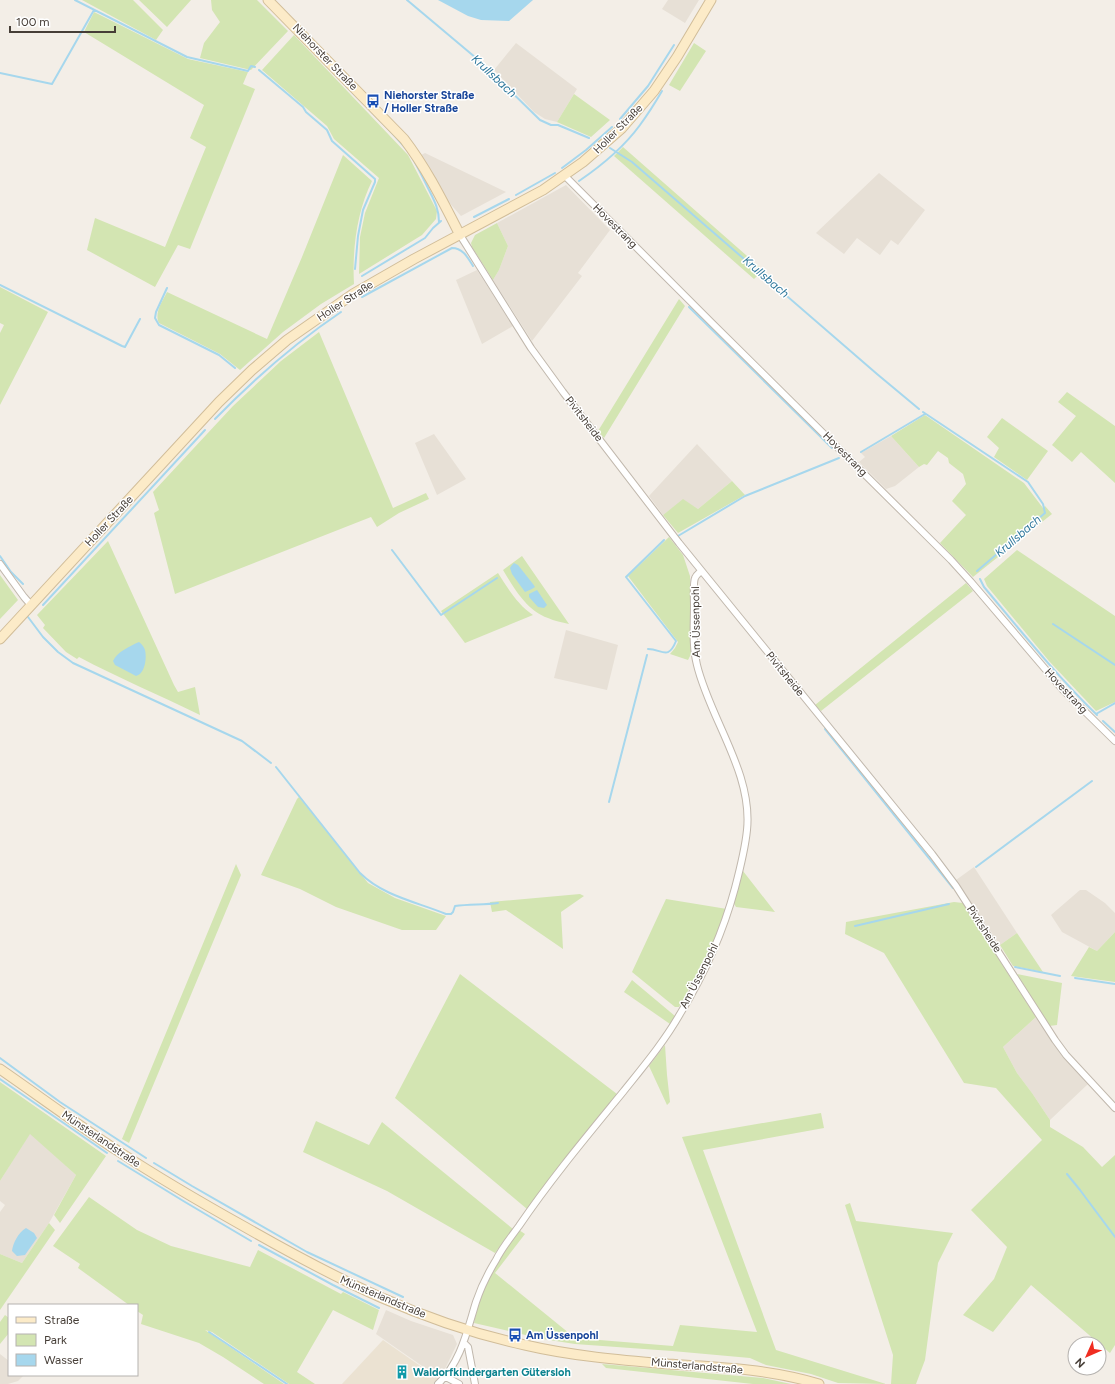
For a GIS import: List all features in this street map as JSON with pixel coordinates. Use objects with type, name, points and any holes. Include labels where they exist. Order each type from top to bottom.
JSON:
[{"type":"street","name":"Niehorster Straße","points":[[268,0],[404,139],[428,175],[460,235]]},
{"type":"street","name":"Holler Straße","points":[[0,638],[204,418],[240,381],[287,340],[353,294],[414,259],[543,190],[565,176],[602,146],[622,128],[663,79],[711,0]]},
{"type":"street","name":"Hovestrang","points":[[565,176],[951,560],[1063,690],[1115,741]]},
{"type":"street","name":"Pivitsheide","points":[[460,235],[540,360],[568,398],[701,571],[932,854],[956,886],[1055,1040],[1066,1055],[1115,1108]]},
{"type":"street","points":[[0,564],[24,597],[31,604]]},
{"type":"street","name":"Am Üssenpohl","points":[[438,1384],[446,1377],[459,1355],[477,1299],[486,1276],[496,1258],[542,1193],[646,1063],[680,1015],[713,952],[730,907],[740,870],[747,830],[747,800],[740,776],[697,665],[694,628],[695,578],[701,571]]},
{"type":"street","name":"Münsterlandstraße","points":[[0,1069],[116,1150],[188,1194],[304,1261],[351,1285],[412,1311],[468,1330],[527,1346],[585,1356],[764,1372],[819,1384]]},
{"type":"street","points":[[464,1343],[468,1348],[475,1384]]},
{"type":"street","points":[[446,1377],[458,1384]]},
{"type":"shaded area","points":[[668,0],[699,0],[685,23],[662,9]]},
{"type":"shaded area","points":[[516,43],[577,89],[557,122],[545,119],[534,112],[494,70]]},
{"type":"shaded area","points":[[425,153],[506,192],[461,216],[446,199],[421,155]]},
{"type":"shaded area","points":[[879,173],[925,210],[898,245],[891,240],[880,255],[857,238],[844,254],[816,233]]},
{"type":"shaded area","points":[[566,185],[610,230],[578,273],[582,276],[532,341],[493,280],[499,270],[508,246],[497,223]]},
{"type":"shaded area","points":[[477,270],[513,326],[482,344],[456,280]]},
{"type":"shaded area","points":[[434,434],[466,479],[437,495],[415,443]]},
{"type":"shaded area","points":[[891,436],[919,467],[895,486],[886,489],[859,462],[865,457],[861,453]]},
{"type":"shaded area","points":[[697,444],[732,481],[698,509],[683,500],[663,515],[649,496]]},
{"type":"shaded area","points":[[566,630],[618,645],[607,690],[554,678]]},
{"type":"shaded area","points":[[974,867],[1017,933],[1000,945],[956,880]]},
{"type":"shaded area","points":[[1080,890],[1086,890],[1105,903],[1115,913],[1115,932],[1097,951],[1062,932],[1051,915]]},
{"type":"shaded area","points":[[1036,1017],[1064,1057],[1088,1084],[1050,1120],[1017,1073],[1003,1047]]},
{"type":"shaded area","points":[[30,1133],[76,1175],[49,1223],[22,1263],[0,1254],[0,1212],[5,1205],[0,1201],[0,1181]]},
{"type":"shaded area","points":[[386,1310],[411,1321],[453,1335],[457,1344],[445,1369],[438,1377],[376,1334]]},
{"type":"shaded area","points":[[383,1340],[439,1379],[433,1384],[342,1384]]},
{"type":"shaded area","points":[[0,1354],[8,1360],[8,1376],[23,1376],[18,1381],[8,1384],[0,1384]]},
{"type":"green space","points":[[82,0],[133,0],[163,30],[156,40]]},
{"type":"green space","points":[[139,0],[191,0],[167,27]]},
{"type":"green space","points":[[211,0],[257,0],[288,31],[251,70],[200,58],[204,43],[220,22],[212,10]]},
{"type":"green space","points":[[94,12],[188,59],[248,72],[243,84],[255,89],[190,249],[178,245],[155,287],[87,250],[95,218],[165,247],[206,147],[190,138],[204,105],[84,32]]},
{"type":"green space","points":[[294,35],[408,155],[437,211],[436,219],[422,235],[359,274],[360,237],[365,213],[379,178],[334,139],[327,126],[262,70]]},
{"type":"green space","points":[[694,43],[706,51],[680,91],[669,85]]},
{"type":"green space","points":[[574,94],[610,120],[591,137],[557,122]]},
{"type":"green space","points":[[623,147],[763,270],[754,279],[614,156]]},
{"type":"green space","points":[[343,155],[372,181],[359,218],[355,244],[354,284],[321,304],[283,332],[240,370],[220,354],[159,323],[157,315],[158,311],[167,292],[267,339]]},
{"type":"green space","points":[[497,223],[508,246],[499,270],[493,280],[471,243],[475,235]]},
{"type":"green space","points":[[0,287],[48,312],[0,405],[0,333],[4,325],[0,323]]},
{"type":"green space","points":[[679,299],[685,306],[604,438],[598,431]]},
{"type":"green space","points":[[319,332],[393,508],[426,493],[429,499],[399,513],[377,527],[371,517],[175,594],[154,513],[159,510],[153,492],[233,406],[281,361]]},
{"type":"green space","points":[[1067,392],[1115,426],[1115,483],[1081,452],[1072,462],[1052,445],[1076,416],[1058,402]]},
{"type":"green space","points":[[925,415],[1024,483],[1043,508],[1045,506],[1052,514],[973,577],[940,543],[966,515],[952,501],[966,484],[963,474],[949,463],[948,458],[938,451],[927,465],[924,464],[919,467],[891,436]]},
{"type":"green space","points":[[1002,418],[1048,451],[1027,480],[994,457],[999,448],[987,437]]},
{"type":"green space","points":[[732,481],[745,495],[678,533],[663,515],[683,499],[698,509]]},
{"type":"green space","points":[[669,537],[683,555],[690,576],[691,654],[688,660],[670,654],[678,642],[628,576]]},
{"type":"green space","points":[[108,541],[174,685],[178,692],[195,687],[200,715],[79,657],[77,659],[66,652],[43,628],[45,625],[37,615]]},
{"type":"green space","points":[[1017,550],[1115,616],[1115,702],[1096,711],[1049,661],[987,586],[984,579]]},
{"type":"green space","points":[[522,556],[569,624],[553,620],[533,610],[516,591],[503,570]]},
{"type":"green space","points":[[498,573],[518,602],[533,615],[465,643],[441,611]]},
{"type":"green space","points":[[0,575],[18,600],[0,619]]},
{"type":"green space","points":[[966,583],[973,591],[821,711],[815,705]]},
{"type":"green space","points":[[299,797],[368,883],[395,898],[446,916],[436,930],[402,930],[336,907],[300,889],[261,875]]},
{"type":"green space","points":[[236,864],[241,875],[129,1143],[122,1139]]},
{"type":"green space","points":[[743,871],[775,912],[736,907],[733,902]]},
{"type":"green space","points":[[580,894],[584,896],[561,912],[563,949],[506,910],[492,912],[490,902]]},
{"type":"green space","points":[[666,899],[727,909],[710,951],[679,1007],[675,1007],[632,972]]},
{"type":"green space","points":[[954,902],[963,903],[1036,1017],[1003,1047],[1017,1073],[1050,1120],[1050,1127],[1083,1147],[1102,1167],[1115,1155],[1115,1345],[1110,1353],[1107,1350],[1107,1336],[1090,1336],[1031,1285],[993,1332],[963,1315],[994,1279],[1007,1247],[971,1210],[1042,1140],[996,1088],[964,1083],[884,953],[845,934],[846,922]]},
{"type":"green space","points":[[1115,932],[1115,982],[1071,976],[1089,947],[1097,951]]},
{"type":"green space","points":[[1017,933],[1043,972],[1013,966],[1000,945]]},
{"type":"green space","points":[[460,974],[617,1094],[527,1209],[395,1098]]},
{"type":"green space","points":[[1017,974],[1062,983],[1057,1025],[1049,1026]]},
{"type":"green space","points":[[632,980],[675,1016],[670,1024],[624,992]]},
{"type":"green space","points":[[665,1045],[670,1102],[667,1105],[649,1066]]},
{"type":"green space","points":[[0,1082],[106,1156],[60,1223],[54,1215],[76,1175],[30,1134],[0,1181]]},
{"type":"green space","points":[[821,1113],[824,1128],[703,1150],[776,1350],[886,1384],[838,1383],[811,1374],[766,1365],[750,1358],[575,1344],[543,1339],[474,1323],[479,1300],[494,1267],[519,1230],[525,1234],[495,1273],[575,1338],[673,1346],[680,1325],[757,1332],[682,1137]]},
{"type":"green space","points":[[316,1121],[369,1145],[382,1122],[513,1229],[495,1253],[387,1191],[303,1152]]},
{"type":"green space","points":[[89,1197],[137,1230],[171,1246],[250,1267],[258,1250],[341,1294],[343,1292],[379,1310],[373,1330],[333,1310],[297,1372],[315,1384],[289,1384],[212,1332],[205,1330],[284,1384],[264,1384],[199,1343],[141,1324],[143,1315],[138,1312],[138,1304],[128,1304],[78,1268],[80,1264],[53,1246]]},
{"type":"green space","points":[[850,1203],[856,1221],[953,1233],[938,1263],[925,1360],[916,1384],[891,1384],[893,1355],[845,1205]]},
{"type":"green space","points":[[49,1223],[55,1230],[0,1310],[0,1254],[22,1263]]},
{"type":"green space","points":[[5,1315],[8,1317],[8,1334],[0,1344],[0,1322]]},
{"type":"green space","points":[[602,1364],[763,1378],[791,1384],[753,1384],[606,1368]]},
{"type":"water","points":[[438,0],[533,0],[509,21],[481,20],[468,16]]},
{"type":"water","points":[[514,563],[518,565],[535,587],[525,592],[512,574],[510,568]]},
{"type":"water","points":[[537,590],[547,605],[544,608],[538,607],[529,597],[529,594]]},
{"type":"water","points":[[139,642],[145,650],[146,657],[143,669],[139,675],[136,676],[115,665],[113,661],[121,652]]},
{"type":"water","points":[[26,1228],[34,1233],[37,1238],[25,1255],[17,1256],[12,1251],[13,1245],[18,1235]]},
{"type":"waterway","points":[[75,0],[187,57],[248,71],[251,66],[255,67]]},
{"type":"waterway","name":"Krullsbach","points":[[407,0],[482,63],[540,120],[551,125],[558,125],[589,138]]},
{"type":"waterway","points":[[0,73],[52,84],[94,10]]},
{"type":"waterway","points":[[620,119],[648,86],[674,45]]},
{"type":"waterway","points":[[259,70],[303,107],[306,112],[327,130],[332,141],[375,179],[363,210],[358,236],[355,269]]},
{"type":"waterway","points":[[346,86],[365,105]]},
{"type":"waterway","points":[[579,181],[596,169],[627,141],[643,121],[662,91]]},
{"type":"waterway","points":[[370,110],[410,154],[434,201],[439,222]]},
{"type":"waterway","points":[[562,168],[586,150],[612,127]]},
{"type":"waterway","name":"Krullsbach","points":[[610,148],[632,162],[919,409]]},
{"type":"waterway","points":[[516,195],[555,173]]},
{"type":"waterway","points":[[474,217],[509,199]]},
{"type":"waterway","points":[[362,276],[425,238],[441,221]]},
{"type":"waterway","points":[[362,297],[452,248],[456,248],[462,252],[473,266]]},
{"type":"waterway","points":[[0,285],[125,347],[140,319]]},
{"type":"waterway","points":[[167,288],[156,312],[155,318],[159,325],[219,355],[235,368]]},
{"type":"waterway","points":[[689,307],[832,448]]},
{"type":"waterway","points":[[215,419],[275,362],[307,336],[341,312]]},
{"type":"waterway","name":"Krullsbach","points":[[923,412],[1028,482],[1043,504],[1045,513],[977,571]]},
{"type":"waterway","points":[[861,452],[925,414]]},
{"type":"waterway","points":[[43,605],[205,430]]},
{"type":"waterway","points":[[678,536],[745,496],[839,458]]},
{"type":"waterway","points":[[648,649],[667,652],[670,651],[676,641],[626,577],[664,540]]},
{"type":"waterway","points":[[392,550],[441,615],[497,578]]},
{"type":"waterway","points":[[0,556],[11,572],[23,584]]},
{"type":"waterway","name":"Krullsbach","points":[[980,579],[984,587],[1039,652],[1097,715]]},
{"type":"waterway","points":[[28,617],[43,637],[58,652],[73,663],[242,741],[271,763]]},
{"type":"waterway","points":[[1053,624],[1115,665]]},
{"type":"waterway","points":[[609,802],[647,655]]},
{"type":"waterway","points":[[1096,714],[1115,703]]},
{"type":"waterway","name":"Krullsbach","points":[[1103,721],[1115,732]]},
{"type":"waterway","points":[[825,729],[953,888]]},
{"type":"waterway","points":[[276,767],[360,873],[369,881],[401,898],[446,914],[451,914],[455,906],[498,903]]},
{"type":"waterway","points":[[976,867],[1092,781]]},
{"type":"waterway","points":[[855,926],[949,904]]},
{"type":"waterway","points":[[1015,967],[1060,976]]},
{"type":"waterway","points":[[1075,978],[1115,984]]},
{"type":"waterway","points":[[0,1058],[60,1102],[146,1158]]},
{"type":"waterway","points":[[0,1079],[107,1153]]},
{"type":"waterway","points":[[118,1161],[251,1241]]},
{"type":"waterway","points":[[154,1163],[307,1252],[403,1297]]},
{"type":"waterway","points":[[1067,1174],[1115,1237]]},
{"type":"waterway","points":[[259,1245],[379,1308]]},
{"type":"waterway","points":[[209,1332],[287,1384]]},
{"type":"place","name":"Niehorster Straße / Holler Straße","points":[[373,101]]},
{"type":"place","name":"Am Üssenpohl","points":[[515,1335]]},
{"type":"place","name":"Waldorfkindergarten Gütersloh","points":[[402,1372]]}]
